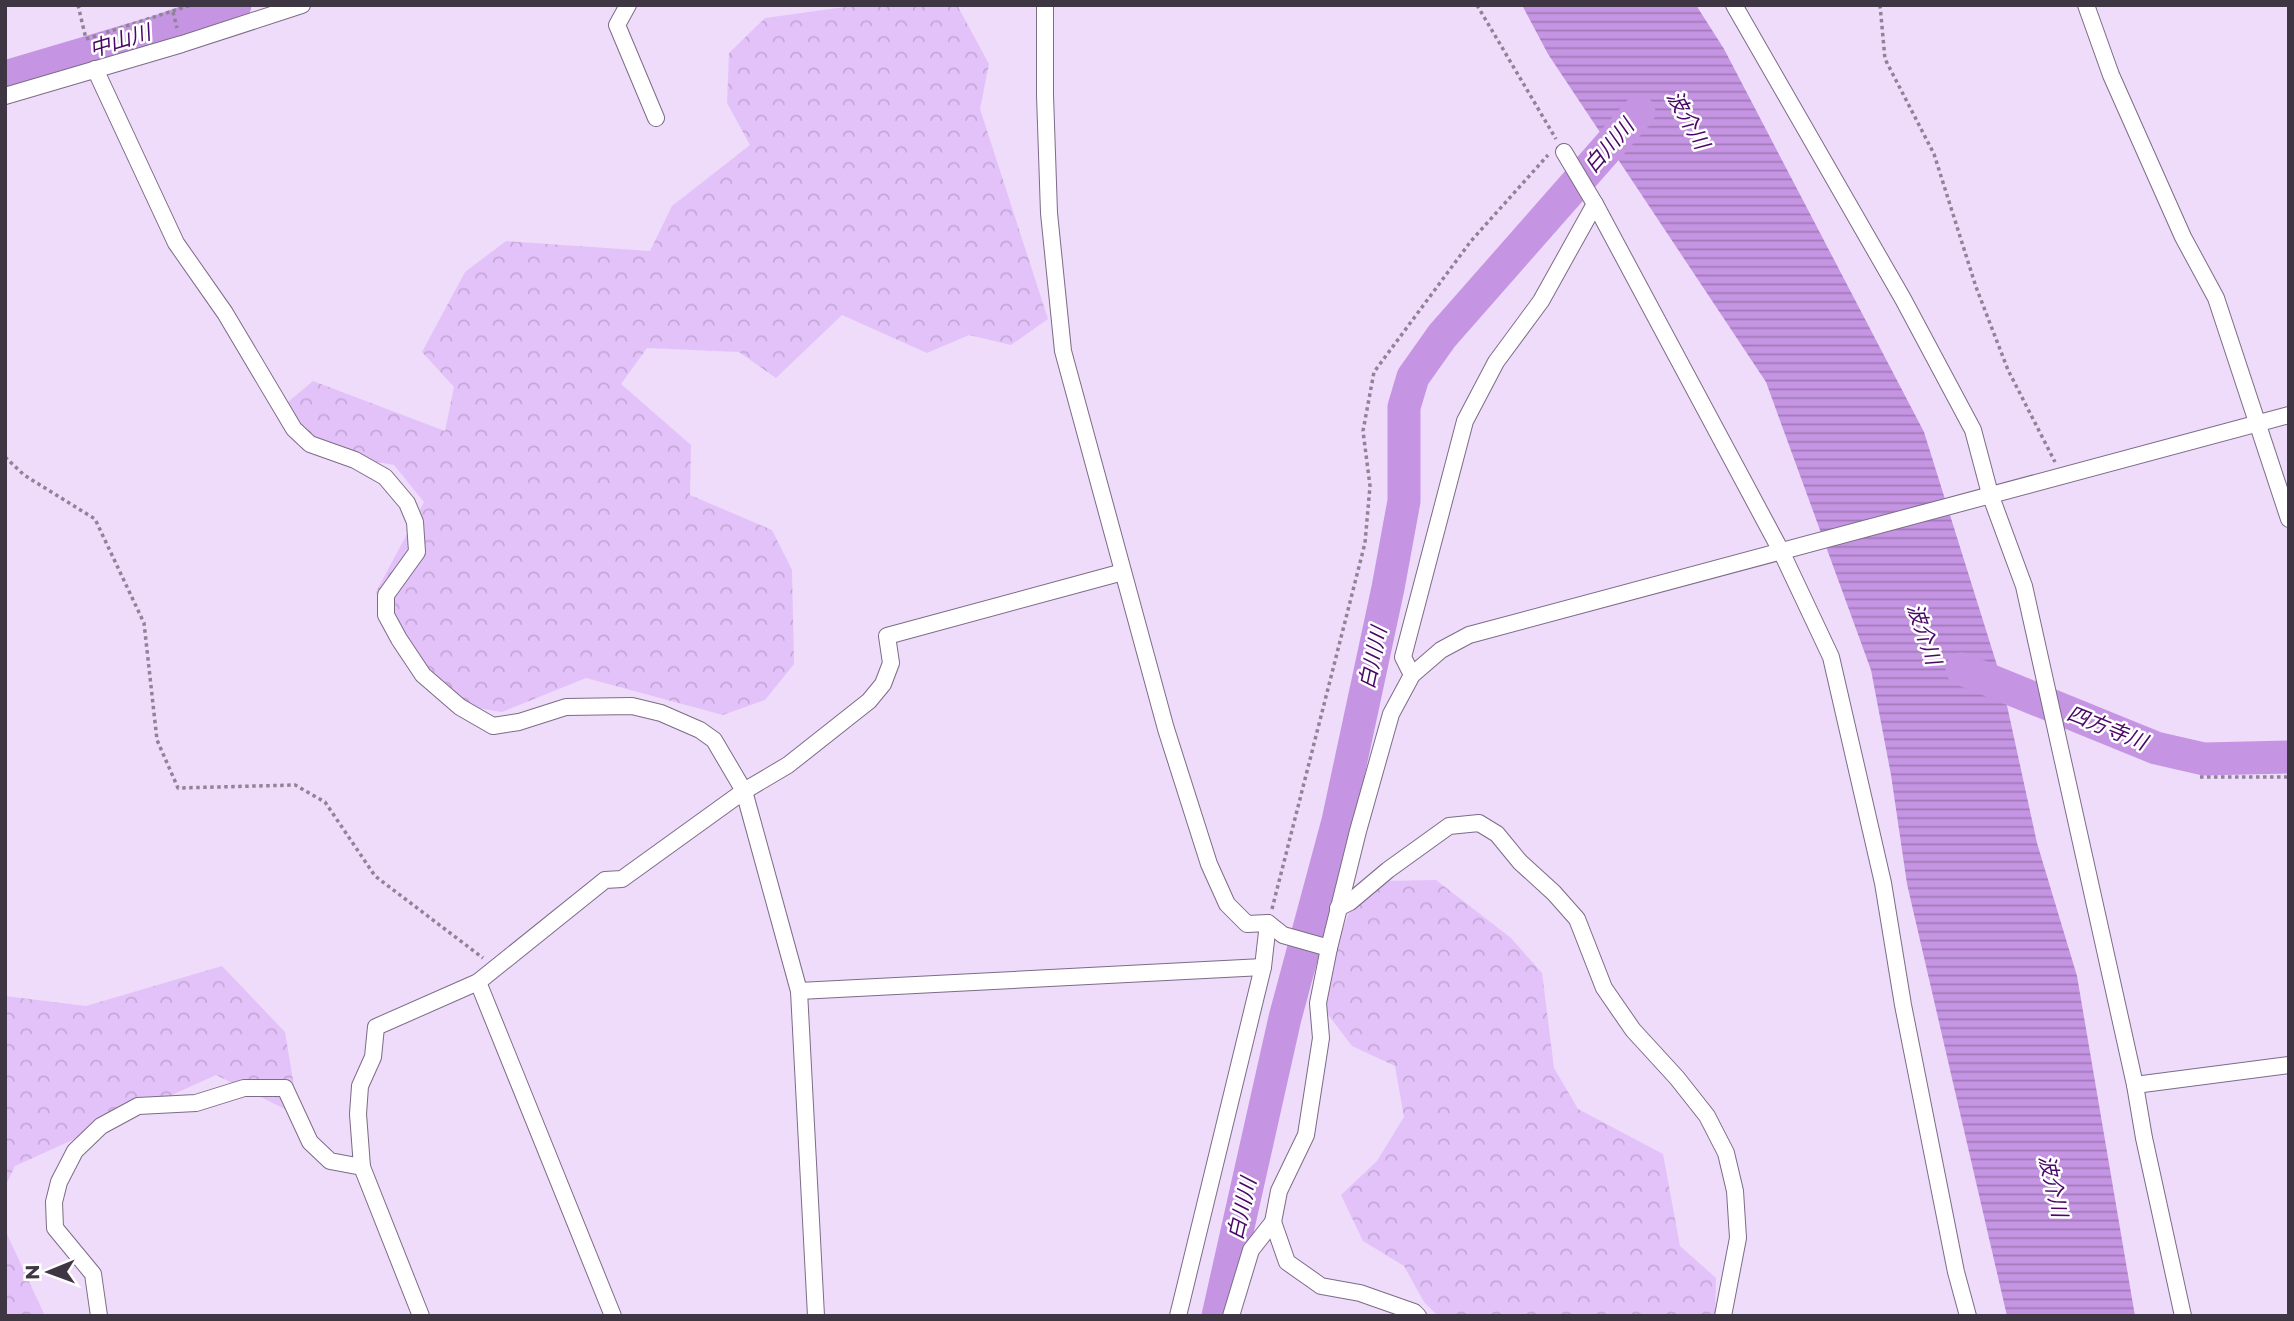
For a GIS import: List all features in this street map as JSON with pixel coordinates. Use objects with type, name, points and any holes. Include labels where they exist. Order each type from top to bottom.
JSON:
[{"type":"street","points":[[5,96],[302,5]]},
{"type":"street","points":[[628,5],[617,25],[656,118]]},
{"type":"street","points":[[1045,5],[1049,214],[1063,351],[1166,729],[1209,864],[1227,904],[1247,924],[1268,923],[1283,935],[1323,946]]},
{"type":"street","points":[[1734,5],[1903,299],[1973,430],[1983,496],[2025,586],[2183,1316]]},
{"type":"street","points":[[2086,5],[2110,75],[2183,237],[2216,298],[2289,519]]},
{"type":"street","points":[[95,69],[176,243],[225,313],[294,429],[310,444],[355,460],[385,477],[407,503],[415,523],[417,552],[386,595],[386,615],[422,675],[460,707],[493,726],[519,722],[566,707],[632,706],[660,713],[700,730],[714,740],[744,792],[799,991],[816,1316]]},
{"type":"street","points":[[1557,149],[1595,204],[1781,551],[1831,657],[1882,883],[1903,1005],[1956,1272],[1968,1316]]},
{"type":"street","points":[[1412,675],[1403,657],[1465,421],[1496,362],[1541,301],[1595,204]]},
{"type":"street","points":[[1231,1316],[1251,1250],[1273,1222],[1279,1191],[1306,1135],[1321,1038],[1318,1003],[1323,946],[1338,908],[1391,714],[1412,675],[1441,650],[1469,635],[2289,415]]},
{"type":"street","points":[[421,1316],[362,1167],[358,1114],[360,1086],[373,1057],[376,1027],[478,982],[605,880],[622,879],[744,792],[788,765],[869,701],[883,684],[891,663],[887,636],[1123,572]]},
{"type":"street","points":[[1338,908],[1350,902],[1449,825],[1479,823],[1497,834],[1520,862],[1554,893],[1577,919],[1604,988],[1633,1030],[1707,1115],[1726,1153],[1735,1191],[1738,1238],[1723,1316]]},
{"type":"street","points":[[1178,1316],[1263,967],[1268,923]]},
{"type":"street","points":[[799,991],[1263,967]]},
{"type":"street","points":[[478,982],[613,1316]]},
{"type":"street","points":[[2135,1085],[2289,1065]]},
{"type":"street","points":[[99,1316],[93,1274],[55,1228],[54,1202],[59,1182],[75,1151],[101,1126],[138,1106],[196,1103],[244,1088],[285,1088],[310,1142],[330,1161],[362,1167]]},
{"type":"street","points":[[1273,1222],[1287,1262],[1321,1286],[1360,1293],[1414,1312],[1418,1316]]},
{"type":"path","points":[[78,5],[86,39],[191,5]]},
{"type":"path","points":[[1268,923],[1364,543],[1370,486],[1363,431],[1374,372],[1471,241],[1557,149],[1477,5]]},
{"type":"path","points":[[1880,5],[1885,58],[1934,154],[1976,287],[2008,370],[2062,476]]},
{"type":"path","points":[[5,457],[24,475],[95,519],[144,623],[157,740],[178,788],[295,785],[325,802],[375,876],[496,969]]},
{"type":"path","points":[[2200,777],[2289,777]]},
{"type":"green space","points":[[859,5],[957,5],[989,64],[980,109],[1048,319],[1011,345],[969,335],[927,353],[842,315],[776,378],[739,352],[647,348],[621,384],[691,445],[690,495],[772,530],[792,570],[794,664],[765,700],[723,715],[586,678],[502,712],[460,705],[392,639],[376,592],[424,502],[394,465],[304,449],[276,412],[313,381],[445,431],[454,387],[422,352],[465,272],[506,241],[650,251],[672,206],[750,145],[727,103],[729,53],[765,18]]},
{"type":"green space","points":[[1436,880],[1511,938],[1542,973],[1554,1068],[1578,1109],[1663,1154],[1680,1246],[1716,1278],[1715,1316],[1438,1316],[1424,1302],[1404,1266],[1363,1241],[1341,1195],[1377,1161],[1404,1117],[1395,1066],[1352,1046],[1323,1008],[1333,953],[1349,913],[1385,881]]},
{"type":"green space","points":[[222,966],[285,1032],[299,1116],[216,1075],[15,1166],[5,1187],[5,996],[86,1006]]},
{"type":"green space","points":[[5,1230],[45,1316],[5,1316]]},
{"type":"water","name":"波介川","points":[[1522,5],[1696,5],[1724,49],[1924,432],[2001,678],[2037,843],[2077,976],[2135,1316],[2007,1316],[1907,884],[1891,775],[1871,670],[1766,382],[1548,54]]},
{"type":"waterway","name":"中山川","points":[[5,77],[157,32],[235,5]]},
{"type":"waterway","name":"白川川","points":[[1218,1316],[1285,1018],[1338,821],[1388,588],[1404,501],[1404,407],[1413,377],[1442,336],[1639,112]]},
{"type":"waterway","name":"四方寺川","points":[[1962,669],[2156,748],[2204,759],[2289,757]]}]
